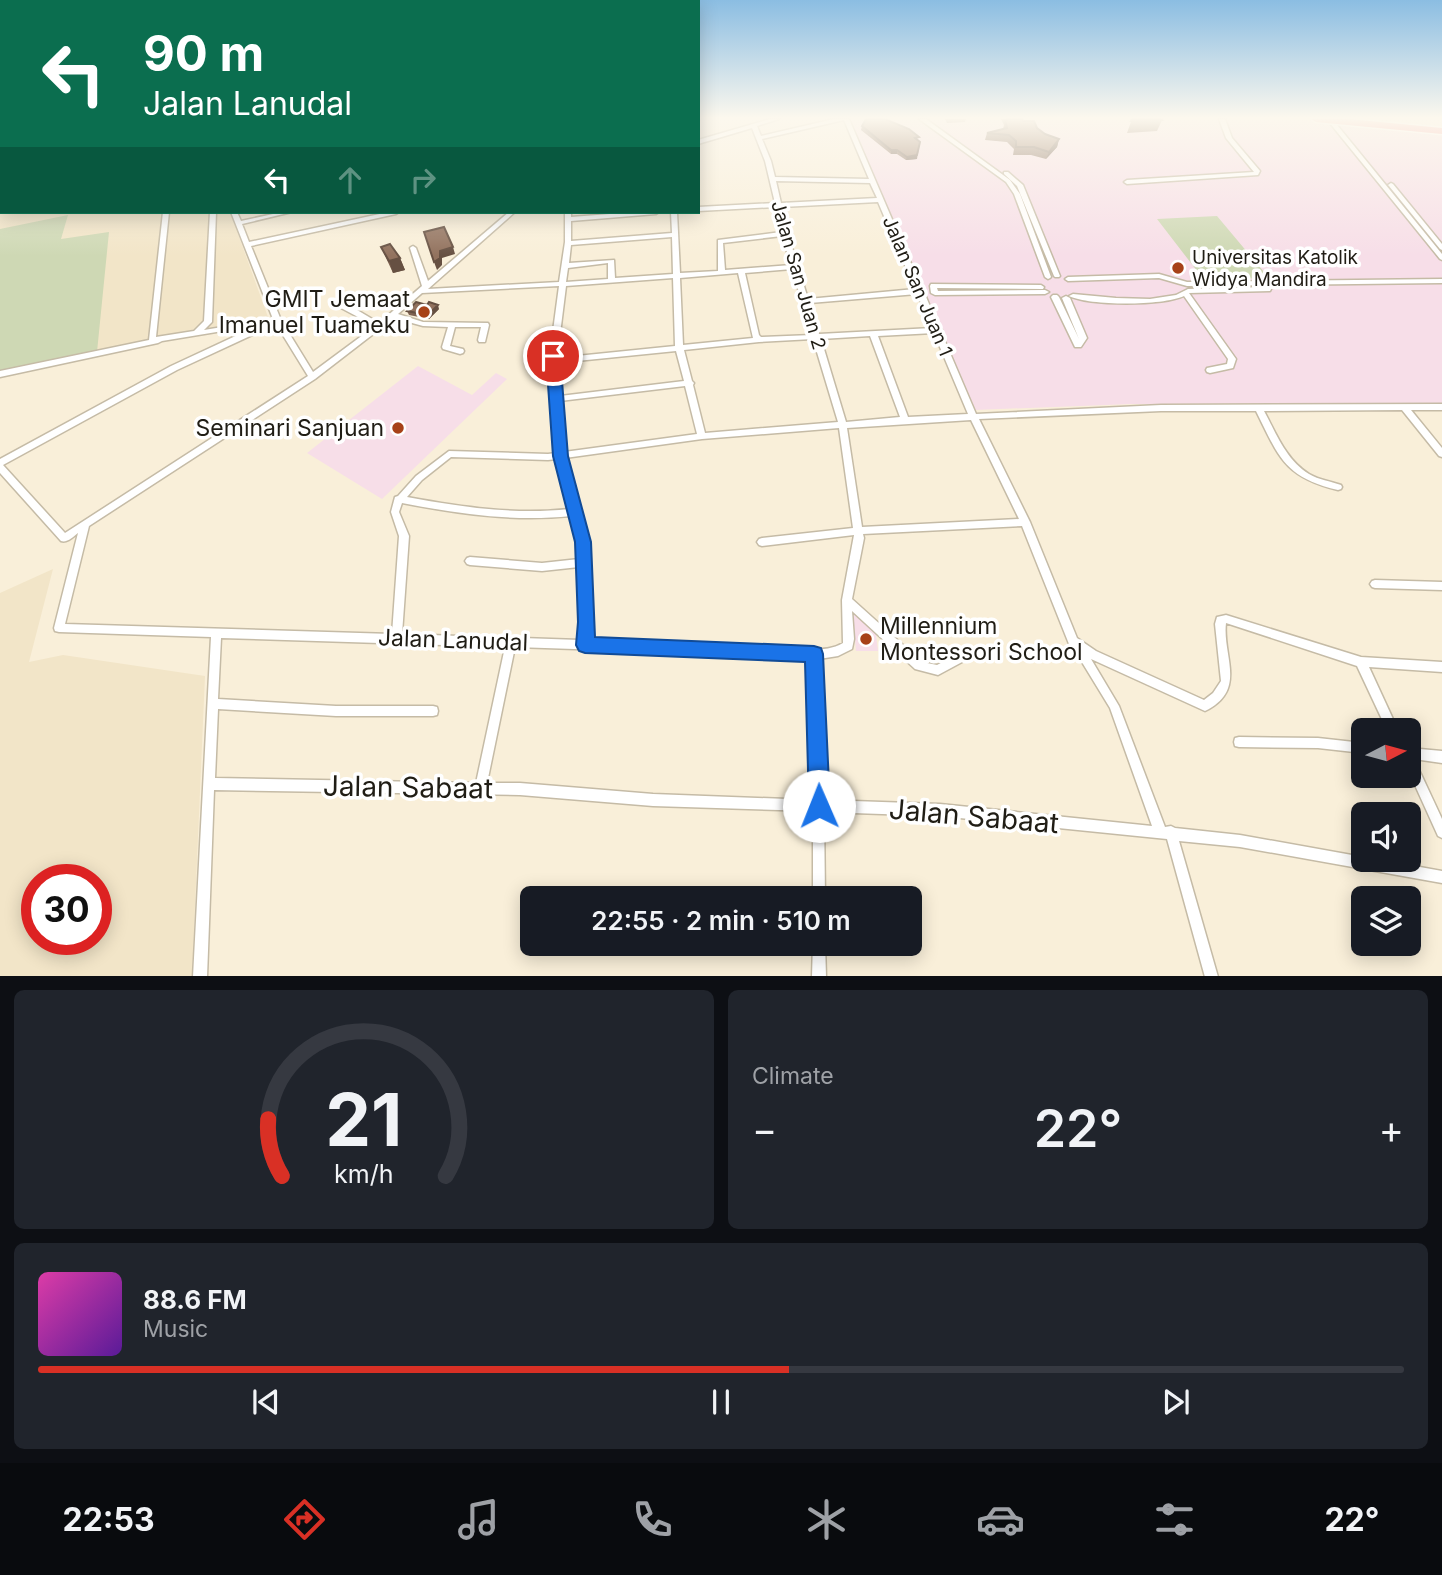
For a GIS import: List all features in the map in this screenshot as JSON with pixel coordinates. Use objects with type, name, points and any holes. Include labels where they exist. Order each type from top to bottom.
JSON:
[{"type":"street","name":"Jalan San Juan 2","points":[[768,165],[785,234],[843,425],[859,542],[846,600],[849,639],[845,648]]},
{"type":"street","name":"Jalan San Juan 1","points":[[865,165],[921,290],[973,416],[1025,522],[1068,632],[1114,706],[1166,832],[1212,976]]},
{"type":"street","points":[[985,165],[1008,181],[1017,194],[1035,243],[1052,276]]},
{"type":"street","points":[[994,165],[1015,180],[1024,194],[1044,243],[1052,276]]},
{"type":"street","points":[[1127,182],[1256,174],[1257,171],[1251,165]]},
{"type":"street","points":[[1368,165],[1442,258]]},
{"type":"street","points":[[1373,165],[1442,247]]},
{"type":"street","points":[[772,179],[872,181]]},
{"type":"street","points":[[1393,197],[1402,198]]},
{"type":"street","points":[[700,209],[881,200]]},
{"type":"street","points":[[166,214],[152,341],[196,333],[208,321],[214,214]]},
{"type":"street","points":[[235,214],[277,320],[312,377]]},
{"type":"street","points":[[239,223],[280,214]]},
{"type":"street","points":[[247,245],[378,214]]},
{"type":"street","points":[[277,320],[174,368],[0,465],[64,538],[312,377],[380,326],[486,231],[509,214]]},
{"type":"street","points":[[585,645],[587,622],[583,542],[573,512],[561,456],[554,399],[553,361],[569,215],[598,214]]},
{"type":"street","points":[[674,214],[679,347],[702,436]]},
{"type":"street","points":[[722,273],[720,241],[785,234]]},
{"type":"street","points":[[568,243],[675,235]]},
{"type":"street","points":[[1035,243],[1044,243]]},
{"type":"street","points":[[413,248],[424,289]]},
{"type":"street","points":[[564,266],[612,261],[611,280]]},
{"type":"street","points":[[424,289],[562,284],[796,267]]},
{"type":"street","points":[[741,272],[754,336],[759,340]]},
{"type":"street","points":[[1043,290],[1043,279],[1052,276],[1068,279],[1158,276],[1187,284],[1442,281]]},
{"type":"street","points":[[1068,279],[1077,287],[1077,292],[1070,297]]},
{"type":"street","points":[[997,289],[935,293],[933,286],[1043,290],[1055,297],[1155,300],[1177,297],[1185,292],[1442,286]]},
{"type":"street","points":[[807,302],[921,290]]},
{"type":"street","points":[[1185,292],[1232,359],[1230,366],[1210,370]]},
{"type":"street","points":[[1055,297],[1078,345],[1083,338],[1070,297]]},
{"type":"street","points":[[344,306],[380,326]]},
{"type":"street","points":[[393,315],[423,324],[485,325],[482,340]]},
{"type":"street","points":[[0,374],[277,320]]},
{"type":"street","points":[[452,325],[446,347],[460,351]]},
{"type":"street","points":[[553,361],[759,340],[938,330]]},
{"type":"street","points":[[873,333],[905,420]]},
{"type":"street","points":[[554,399],[690,383]]},
{"type":"street","points":[[1404,407],[1442,454]]},
{"type":"street","points":[[397,638],[404,536],[395,512],[398,499],[440,459],[451,454],[521,458],[561,456],[784,427],[973,416],[1161,408],[1442,407]]},
{"type":"street","points":[[1259,409],[1279,447],[1297,472],[1318,484],[1338,487]]},
{"type":"street","points":[[398,499],[488,514],[547,516],[573,512]]},
{"type":"street","points":[[762,542],[858,531],[1025,522]]},
{"type":"street","name":"Jalan Lanudal","points":[[85,525],[60,628],[814,654],[841,652],[845,648]]},
{"type":"street","points":[[470,561],[542,567],[584,562]]},
{"type":"street","points":[[1375,584],[1442,586]]},
{"type":"street","points":[[846,600],[919,666],[938,670],[960,657]]},
{"type":"street","points":[[1078,646],[1205,706],[1217,697],[1226,682],[1221,620],[1226,619],[1361,662],[1442,667]]},
{"type":"street","points":[[200,976],[216,633]]},
{"type":"street","points":[[480,789],[511,642]]},
{"type":"street","points":[[814,654],[819,886]]},
{"type":"street","points":[[1361,662],[1387,718]]},
{"type":"street","points":[[213,704],[335,711],[433,711]]},
{"type":"street","points":[[1239,742],[1318,743],[1351,747]]},
{"type":"street","points":[[1421,754],[1442,757]]},
{"type":"street","name":"Jalan Sabaat","points":[[208,784],[533,790],[653,800],[940,810],[1051,824],[1166,832],[1240,841],[1442,877]]},
{"type":"street","points":[[1421,786],[1442,832]]},
{"type":"street","points":[[819,956],[819,976]]},
{"type":"shaded area","name":"Universitas Katolik Widya Mandira","points":[[868,165],[1442,165],[1442,403],[1132,404],[975,410]]},
{"type":"shaded area","points":[[0,214],[231,214],[267,320],[0,373]]},
{"type":"shaded area","name":"Seminari Sanjuan","points":[[418,366],[472,395],[496,373],[507,379],[382,499],[307,453]]},
{"type":"shaded area","points":[[53,569],[29,662],[63,655],[205,676],[192,976],[0,976],[0,593]]},
{"type":"shaded area","name":"Millennium Montessori School","points":[[853,613],[860,614],[875,627],[878,651],[856,651]]},
{"type":"green space","points":[[68,215],[61,239],[109,232],[97,352],[0,371],[0,229]]},
{"type":"green space","points":[[1217,216],[1269,278],[1204,280],[1157,219]]},
{"type":"building","points":[[444,227],[453,247],[440,251],[440,258],[434,262],[424,232]]},
{"type":"building","points":[[390,244],[400,258],[389,261],[381,247]]},
{"type":"building","points":[[416,302],[438,305],[428,315],[407,311]]},
{"type":"place","name":"Universitas Katolik Widya Mandira","points":[[1178,268]]},
{"type":"place","name":"GMIT Jemaat Imanuel Tuameku","points":[[424,312]]},
{"type":"place","name":"Seminari Sanjuan","points":[[398,428]]},
{"type":"place","name":"Millennium Montessori School","points":[[866,639]]},
{"type":"route","points":[[553,356],[554,399],[564,475],[583,542],[587,622],[585,645],[814,654],[819,806]]}]
